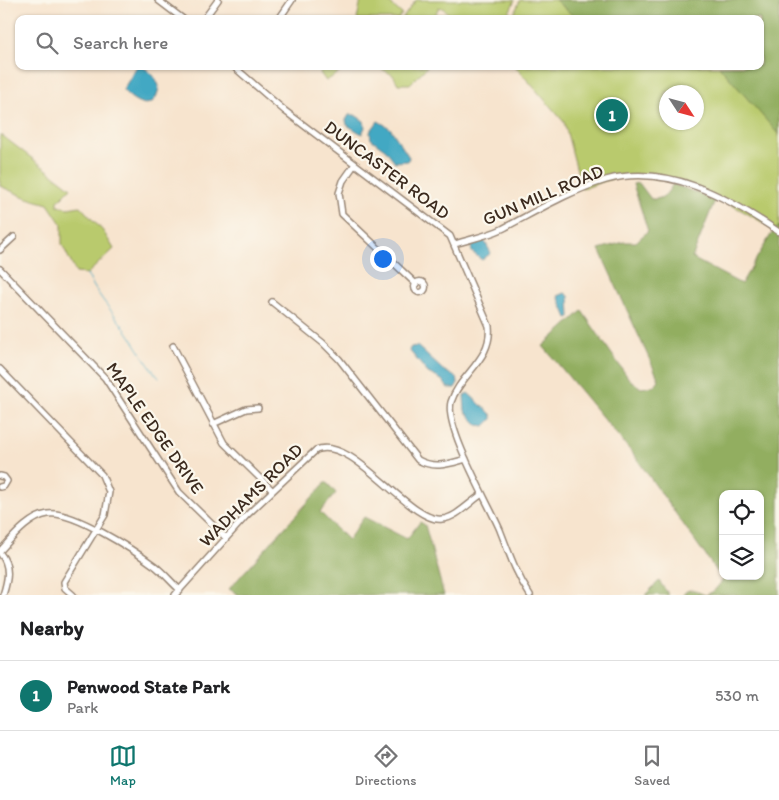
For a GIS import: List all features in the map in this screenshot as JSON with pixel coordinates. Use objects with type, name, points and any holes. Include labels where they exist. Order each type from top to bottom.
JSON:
[{"type":"street","points":[[158,0],[178,15]]},
{"type":"street","points":[[207,15],[218,0]]},
{"type":"street","points":[[282,15],[292,0]]},
{"type":"street","name":"DUNCASTER ROAD","points":[[238,70],[286,111],[444,229],[455,244],[489,326],[490,334],[484,353],[454,395],[450,405],[450,413],[466,458],[481,494],[500,530],[510,560],[530,595]]},
{"type":"street","points":[[355,164],[343,181],[339,193],[342,214],[416,284]]},
{"type":"street","name":"GUN MILL ROAD","points":[[455,244],[500,230],[582,189],[606,180],[637,176],[668,179],[704,188],[779,232]]},
{"type":"street","points":[[0,250],[14,237]]},
{"type":"street","name":"MAPLE EDGE DRIVE","points":[[0,269],[105,378],[179,492],[226,538]]},
{"type":"street","points":[[272,302],[324,343],[339,359],[418,460],[426,464],[441,466],[466,458]]},
{"type":"street","points":[[173,346],[228,448],[272,490]]},
{"type":"street","points":[[0,369],[102,475],[108,487],[108,504],[96,529],[64,582],[66,590],[73,595]]},
{"type":"street","points":[[214,424],[246,408],[258,408]]},
{"type":"street","name":"WADHAMS ROAD","points":[[178,593],[226,538],[272,490],[316,450],[326,447],[339,452],[378,476],[429,518],[446,519],[481,494]]},
{"type":"street","points":[[0,476],[5,478],[6,482],[0,488]]},
{"type":"street","points":[[3,595],[8,573],[6,562],[0,552],[24,527],[44,515],[63,515],[96,529],[156,567],[178,593]]},
{"type":"green space","points":[[361,0],[386,0],[402,14],[401,15],[358,15]]},
{"type":"green space","points":[[416,0],[515,0],[508,15],[449,15],[439,7],[437,15],[405,15]]},
{"type":"green space","points":[[520,0],[779,0],[779,232],[704,192],[665,180],[644,177],[622,177],[582,189],[564,122],[518,70],[764,70],[764,15],[514,15]]},
{"type":"green space","points":[[555,0],[779,0],[779,135],[722,70],[764,70],[764,15],[572,15]]},
{"type":"green space","points":[[322,70],[343,70],[326,81],[320,73]]},
{"type":"green space","points":[[384,70],[424,70],[410,84],[398,84],[393,75]]},
{"type":"green space","points":[[0,134],[71,188],[58,201],[58,206],[68,208],[80,206],[103,231],[114,249],[87,274],[76,273],[62,244],[62,225],[48,204],[27,198],[0,186]]},
{"type":"green space","points":[[639,183],[651,199],[664,196],[673,184],[715,200],[692,258],[741,284],[772,233],[779,226],[779,595],[706,595],[714,591],[723,580],[764,580],[764,490],[719,490],[719,574],[634,455],[543,346],[582,311],[629,379],[641,388],[654,386],[659,380],[599,249],[624,242],[636,242],[648,231],[633,184]]},
{"type":"green space","points":[[326,482],[336,493],[320,512],[348,540],[364,517],[407,539],[420,522],[425,525],[444,595],[239,595],[229,589]]},
{"type":"green space","points":[[659,581],[669,595],[645,595]]},
{"type":"green space","points":[[688,590],[694,590],[706,595],[683,595]]},
{"type":"water","points":[[135,70],[147,70],[156,79],[159,86],[154,100],[144,104],[133,99],[123,90]]},
{"type":"water","points":[[349,115],[355,115],[364,121],[365,127],[362,134],[347,125],[346,120]]},
{"type":"water","points":[[378,121],[390,128],[409,157],[408,161],[395,162],[386,150],[371,139],[370,132]]},
{"type":"water","points":[[484,240],[491,253],[482,260],[472,252],[471,247],[475,241]]},
{"type":"water","points":[[565,293],[569,296],[570,317],[567,318],[558,296]]},
{"type":"water","points":[[417,346],[443,370],[457,378],[458,383],[455,388],[448,388],[442,380],[428,373],[409,350],[411,347]]},
{"type":"water","points":[[468,393],[492,415],[492,419],[485,426],[478,425],[465,411],[464,396]]},
{"type":"waterway","points":[[87,274],[159,378]]},
{"type":"place","name":"Penwood State Park","points":[[612,115]]}]
